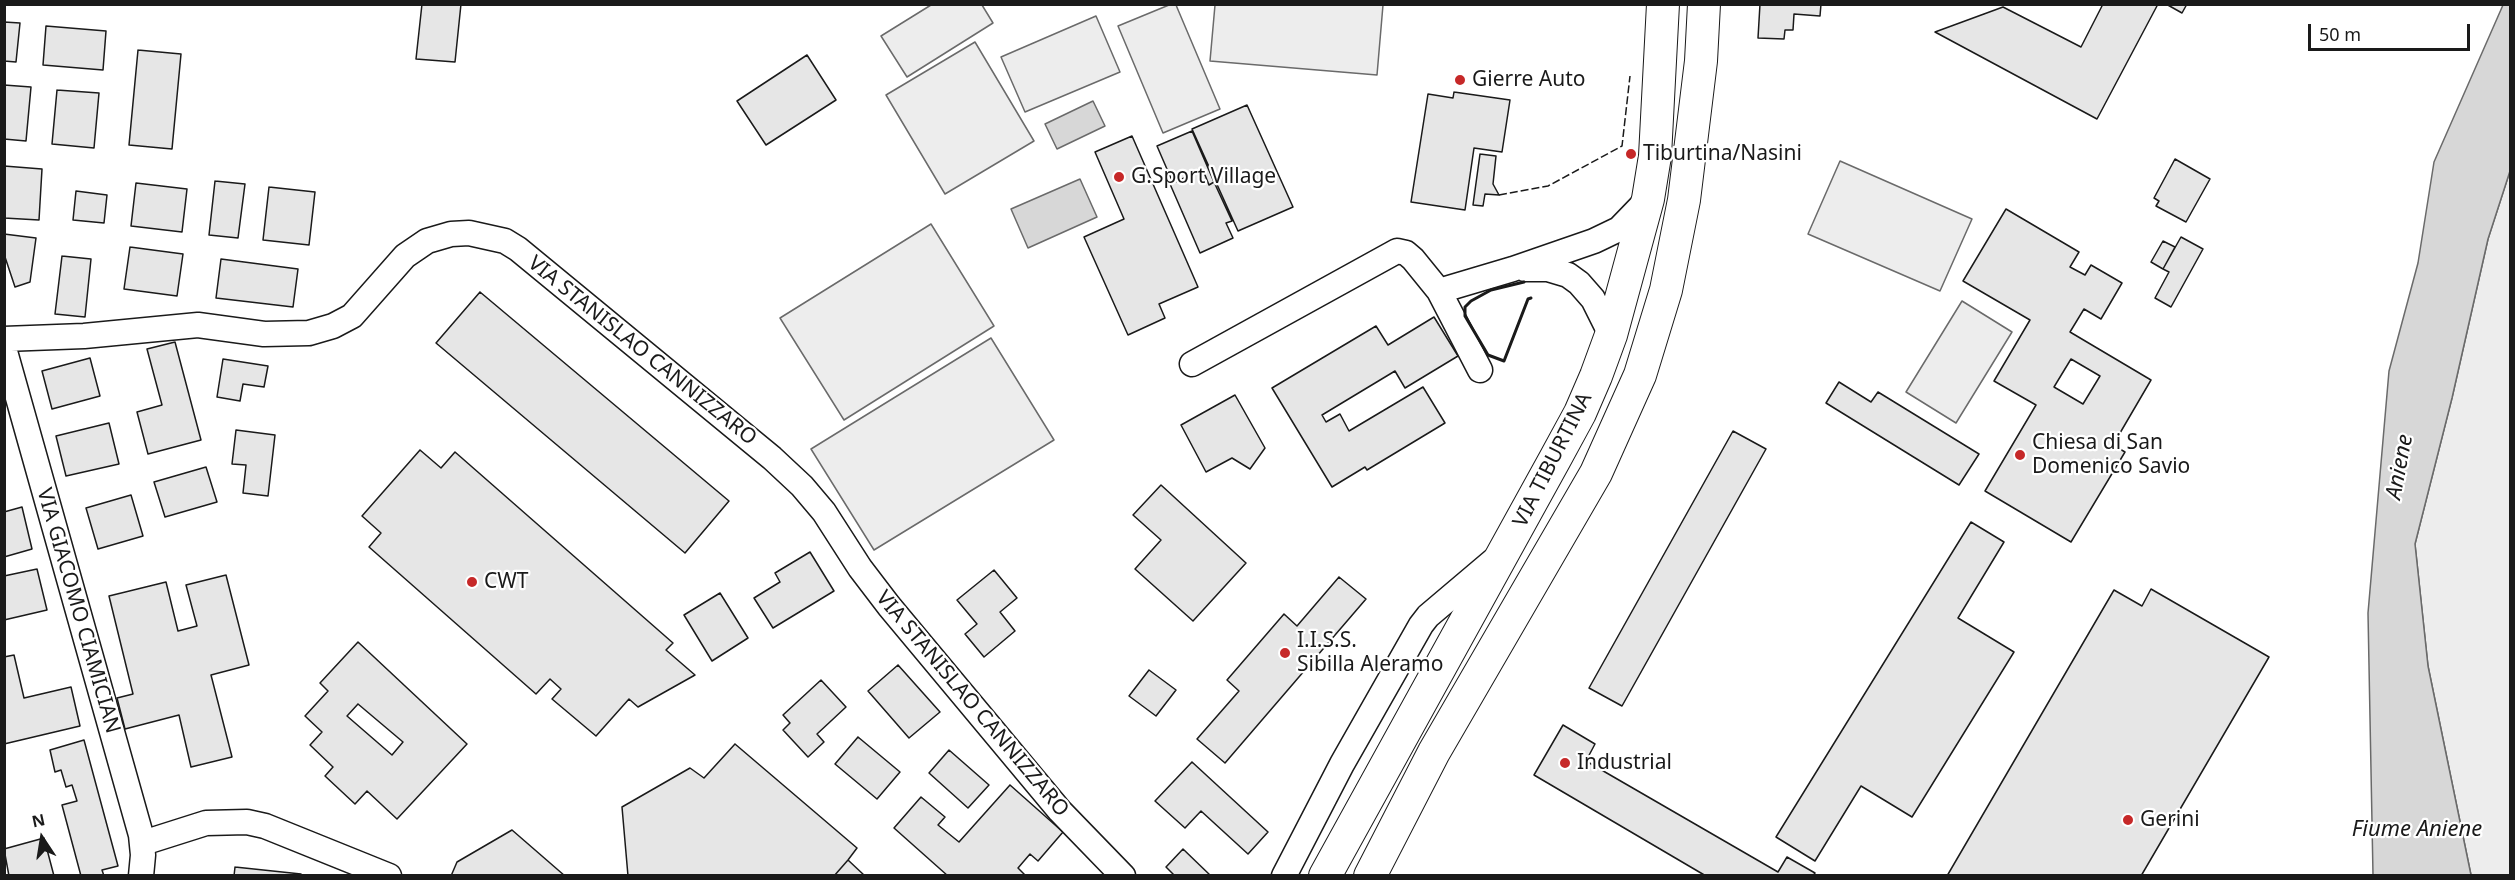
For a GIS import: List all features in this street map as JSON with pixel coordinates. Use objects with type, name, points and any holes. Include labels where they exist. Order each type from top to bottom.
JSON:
[{"type":"main road","name":"VIA TIBURTINA","points":[[1325,876],[1580,413],[1611,335],[1648,199],[1655,156],[1663,4]]},
{"type":"main road","name":"VIA TIBURTINA","points":[[1370,876],[1434,752],[1596,473],[1634,390],[1657,323],[1676,246],[1691,155],[1704,4]]},
{"type":"street","points":[[1439,291],[1594,241],[1619,229],[1648,199]]},
{"type":"street","name":"VIA STANISLAO CANNIZZARO","points":[[4,339],[84,336],[198,325],[264,334],[309,333],[333,326],[352,316],[405,256],[427,242],[460,233],[506,241],[772,458],[802,486],[824,512],[860,568],[889,606],[1060,811],[1123,876]]},
{"type":"street","points":[[1192,364],[1397,251],[1406,253],[1413,259],[1439,291],[1480,370]]},
{"type":"street","points":[[1513,269],[1548,269],[1574,279],[1593,299],[1611,335]]},
{"type":"street","name":"VIA GIACOMO CIAMICIAN","points":[[4,348],[142,843],[141,876]]},
{"type":"street","points":[[1284,876],[1342,764],[1421,625],[1428,616],[1507,548]]},
{"type":"street","points":[[142,843],[206,822],[247,822],[265,826],[389,876]]},
{"type":"shaded area","points":[[931,5],[982,5],[993,23],[907,77],[881,36]]},
{"type":"shaded area","points":[[1169,5],[1176,5],[1220,109],[1163,133],[1118,26]]},
{"type":"shaded area","points":[[1215,5],[1383,5],[1377,75],[1210,61]]},
{"type":"shaded area","points":[[1096,16],[1120,72],[1025,112],[1001,57]]},
{"type":"shaded area","points":[[975,42],[1034,141],[945,194],[886,95]]},
{"type":"shaded area","points":[[1840,161],[1972,219],[1940,291],[1808,234]]},
{"type":"shaded area","points":[[2510,171],[2510,875],[2471,875],[2428,666],[2415,544],[2452,398],[2488,239]]},
{"type":"shaded area","points":[[931,224],[994,326],[844,420],[780,318]]},
{"type":"shaded area","points":[[1962,301],[2012,332],[1956,423],[1906,392]]},
{"type":"shaded area","points":[[991,338],[1054,440],[874,550],[811,449]]},
{"type":"water","name":"Fiume Aniene","points":[[2503,5],[2510,5],[2510,171],[2488,239],[2452,398],[2415,544],[2428,666],[2471,875],[2373,875],[2368,613],[2389,371],[2418,263],[2434,162]]},
{"type":"water","points":[[1093,101],[1105,126],[1057,149],[1045,124]]},
{"type":"water","points":[[1080,179],[1097,217],[1028,248],[1011,209]]},
{"type":"building","points":[[422,4],[461,4],[455,62],[416,59]]},
{"type":"building","points":[[1760,4],[1821,4],[1820,16],[1794,14],[1793,30],[1785,30],[1784,39],[1758,38]]},
{"type":"building","points":[[2103,4],[2158,4],[2097,119],[1935,32],[2003,7],[2081,47]]},
{"type":"building","points":[[2166,4],[2187,4],[2182,13]]},
{"type":"building","points":[[4,22],[20,23],[16,62],[4,61]]},
{"type":"building","points":[[46,26],[106,31],[103,70],[43,65]]},
{"type":"building","points":[[138,50],[181,54],[172,149],[129,145]]},
{"type":"building","points":[[807,55],[836,100],[766,145],[737,101]]},
{"type":"building","points":[[4,85],[31,87],[26,141],[4,139]]},
{"type":"building","points":[[57,90],[99,93],[94,148],[52,144]]},
{"type":"building","points":[[1454,92],[1510,100],[1502,152],[1474,148],[1465,210],[1411,202],[1428,94],[1453,98]]},
{"type":"building","points":[[1247,105],[1293,207],[1238,231],[1192,129]]},
{"type":"building","points":[[1192,131],[1214,182],[1209,185],[1203,170],[1173,183],[1157,146]]},
{"type":"building","points":[[1132,136],[1198,287],[1159,304],[1165,318],[1128,335],[1084,237],[1124,219],[1095,152]]},
{"type":"building","points":[[1480,154],[1496,156],[1493,184],[1499,195],[1485,194],[1483,206],[1473,205]]},
{"type":"building","points":[[2175,159],[2210,179],[2186,222],[2156,206],[2159,201],[2154,198]]},
{"type":"building","points":[[4,166],[42,169],[39,220],[4,218]]},
{"type":"building","points":[[1203,170],[1209,185],[1214,182],[1232,221],[1226,223],[1233,238],[1200,253],[1170,184]]},
{"type":"building","points":[[215,181],[245,184],[238,238],[209,235]]},
{"type":"building","points":[[136,183],[187,189],[182,232],[131,226]]},
{"type":"building","points":[[269,187],[315,192],[309,245],[263,240]]},
{"type":"building","points":[[76,191],[107,195],[104,223],[73,220]]},
{"type":"building","points":[[2006,209],[2079,252],[2070,267],[2085,275],[2091,265],[2122,283],[2101,319],[2084,309],[2070,332],[2151,380],[2113,445],[2125,452],[2071,542],[1985,491],[2036,405],[1994,381],[2030,320],[1963,281]],"holes":[[[2071,359],[2100,376],[2083,404],[2054,387]]]},
{"type":"building","points":[[4,234],[36,238],[30,282],[15,287],[4,254]]},
{"type":"building","points":[[2181,237],[2203,249],[2171,307],[2155,298],[2169,272],[2163,269]]},
{"type":"building","points":[[2163,241],[2175,247],[2163,269],[2151,262]]},
{"type":"building","points":[[130,247],[183,254],[177,296],[124,289]]},
{"type":"building","points":[[62,256],[91,259],[85,317],[55,314]]},
{"type":"building","points":[[221,259],[298,269],[293,307],[216,298]]},
{"type":"building","points":[[480,292],[729,501],[685,553],[436,343]]},
{"type":"building","points":[[1434,317],[1458,356],[1405,388],[1395,371],[1322,415],[1326,422],[1340,414],[1349,431],[1423,387],[1445,423],[1367,470],[1365,467],[1332,487],[1272,388],[1376,326],[1388,345]]},
{"type":"building","points":[[175,342],[201,440],[148,454],[137,412],[162,405],[147,349]]},
{"type":"building","points":[[90,358],[100,396],[52,409],[42,371]]},
{"type":"building","points":[[223,359],[268,366],[264,387],[243,384],[240,401],[217,397]]},
{"type":"building","points":[[1839,382],[1871,402],[1878,392],[1979,454],[1959,485],[1826,403]]},
{"type":"building","points":[[1235,395],[1265,448],[1250,469],[1232,458],[1206,472],[1181,425]]},
{"type":"building","points":[[109,423],[119,464],[66,476],[56,436]]},
{"type":"building","points":[[236,430],[275,435],[268,496],[243,493],[246,465],[232,464]]},
{"type":"building","points":[[1733,431],[1766,449],[1622,706],[1589,688]]},
{"type":"building","points":[[420,450],[441,468],[455,452],[673,643],[666,650],[695,675],[638,707],[629,699],[596,736],[552,699],[561,689],[550,679],[536,694],[369,547],[381,533],[362,516]]},
{"type":"building","points":[[206,467],[217,502],[165,517],[154,482]]},
{"type":"building","points":[[1161,485],[1246,563],[1193,621],[1135,569],[1161,540],[1133,515]]},
{"type":"building","points":[[131,495],[143,536],[98,549],[86,508]]},
{"type":"building","points":[[22,507],[32,549],[4,557],[4,512]]},
{"type":"building","points":[[1971,522],[2004,542],[1958,618],[2014,652],[1912,817],[1861,786],[1815,861],[1776,837]]},
{"type":"building","points":[[810,552],[834,591],[773,628],[754,598],[780,582],[775,573]]},
{"type":"building","points":[[37,569],[47,610],[4,620],[4,576]]},
{"type":"building","points":[[994,570],[1017,598],[1000,612],[1015,631],[984,657],[965,634],[977,624],[957,600]]},
{"type":"building","points":[[226,575],[249,665],[211,675],[232,757],[191,767],[179,715],[125,729],[117,698],[133,694],[109,596],[166,582],[178,631],[197,626],[186,585]]},
{"type":"building","name":"I.I.S.S. Sibilla Aleramo","points":[[1339,577],[1366,599],[1225,763],[1197,739],[1239,691],[1227,680],[1284,614],[1297,626]]},
{"type":"building","points":[[2151,589],[2269,657],[2141,876],[1947,876],[2114,590],[2142,606]]},
{"type":"building","points":[[720,593],[748,638],[712,661],[684,615]]},
{"type":"building","points":[[358,642],[467,744],[397,819],[367,791],[355,804],[325,776],[333,767],[310,745],[322,732],[305,716],[328,691],[320,683]],"holes":[[[358,704],[403,742],[392,755],[347,716]]]},
{"type":"building","points":[[14,655],[24,698],[71,687],[80,726],[4,744],[4,657]]},
{"type":"building","points":[[898,665],[940,712],[909,738],[868,691]]},
{"type":"building","points":[[1149,670],[1176,690],[1156,716],[1129,696]]},
{"type":"building","points":[[821,680],[846,707],[817,734],[824,742],[808,757],[783,730],[790,723],[783,715]]},
{"type":"building","points":[[1563,725],[1595,744],[1586,761],[1778,872],[1787,857],[1815,873],[1813,876],[1706,876],[1534,775]]},
{"type":"building","points":[[858,737],[900,772],[877,799],[835,764]]},
{"type":"building","points":[[84,740],[118,866],[102,870],[104,876],[81,876],[62,805],[77,801],[72,785],[66,787],[61,770],[55,772],[50,750]]},
{"type":"building","points":[[735,744],[857,848],[848,860],[834,876],[628,876],[622,807],[690,768],[704,778]]},
{"type":"building","points":[[949,750],[989,785],[968,808],[929,773]]},
{"type":"building","points":[[1192,762],[1268,832],[1248,854],[1201,811],[1185,828],[1155,801]]},
{"type":"building","points":[[1010,785],[1063,832],[1038,861],[1030,854],[1018,868],[1026,876],[948,876],[894,828],[921,797],[945,817],[938,825],[959,842]]},
{"type":"building","points":[[512,830],[565,876],[451,876],[457,862]]},
{"type":"building","points":[[44,838],[54,876],[9,876],[4,849]]},
{"type":"building","points":[[1183,849],[1211,876],[1175,876],[1166,867]]},
{"type":"building","points":[[848,860],[865,876],[834,876]]},
{"type":"building","points":[[235,867],[301,874],[301,876],[234,876]]},
{"type":"fence","points":[[1499,195],[1548,186],[1622,146],[1630,76]]},
{"type":"wall","points":[[1524,282],[1491,290],[1465,307],[1465,316],[1488,355],[1504,361],[1528,299],[1531,298]]},
{"type":"place","name":"Gierre Auto","points":[[1460,80]]},
{"type":"place","name":"Tiburtina/Nasini","points":[[1631,154]]},
{"type":"place","name":"G.Sport Village","points":[[1119,177]]},
{"type":"place","name":"Chiesa di San Domenico Savio","points":[[2020,455]]},
{"type":"place","name":"CWT","points":[[472,582]]},
{"type":"place","name":"I.I.S.S. Sibilla Aleramo","points":[[1285,653]]},
{"type":"place","name":"Industrial","points":[[1565,763]]},
{"type":"place","name":"Gerini","points":[[2128,820]]},
{"type":"water label","name":"Aniene","points":[[2400,467]]}]
